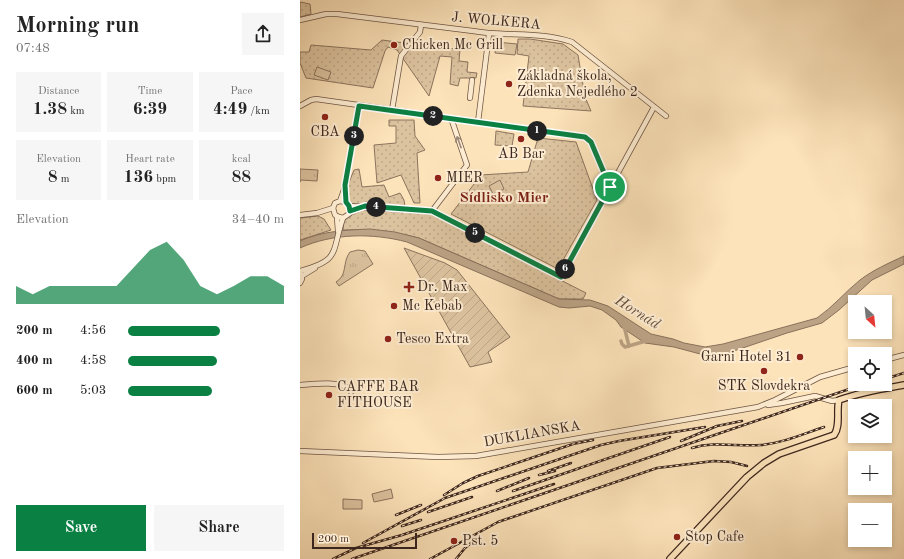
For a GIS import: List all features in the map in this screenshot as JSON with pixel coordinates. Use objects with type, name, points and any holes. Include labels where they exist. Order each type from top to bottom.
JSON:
[{"type":"main road","points":[[670,559],[747,477],[769,460],[779,454],[834,435],[838,427],[837,407],[839,400],[851,395],[869,391],[904,386]]},
{"type":"street","name":"J. WOLKERA","points":[[300,20],[326,14],[337,14],[489,34],[542,35],[560,38],[572,42],[666,116]]},
{"type":"street","points":[[392,110],[401,56],[420,32],[421,25]]},
{"type":"street","points":[[478,122],[489,34]]},
{"type":"street","points":[[470,98],[472,80]]},
{"type":"street","points":[[300,106],[311,100],[316,100],[586,138],[591,142],[610,187]]},
{"type":"street","points":[[339,225],[333,208],[335,203],[340,201],[345,187],[359,106]]},
{"type":"street","points":[[340,201],[347,204],[365,206],[432,211],[561,277],[654,107]]},
{"type":"street","points":[[432,211],[468,165],[451,118]]},
{"type":"street","points":[[345,187],[347,204],[350,211]]},
{"type":"street","points":[[300,283],[301,273],[330,258],[334,252],[339,225],[343,218],[347,216],[350,211],[365,206]]},
{"type":"street","points":[[300,215],[317,213],[333,208]]},
{"type":"street","points":[[317,213],[335,215],[343,218]]},
{"type":"street","points":[[892,358],[904,355]]},
{"type":"street","points":[[766,405],[820,377],[848,369]]},
{"type":"street","points":[[300,385],[342,385],[349,388],[351,392]]},
{"type":"street","points":[[796,390],[801,399]]},
{"type":"street","points":[[766,405],[815,396],[832,401],[839,400]]},
{"type":"street","name":"DUKLIANSKA","points":[[300,452],[438,457],[476,456],[766,405]]},
{"type":"green space","points":[[300,2],[310,4],[311,14],[300,17]]},
{"type":"green space","points":[[518,39],[530,39],[563,44],[578,55],[585,97],[591,111],[523,106],[529,56],[517,54]]},
{"type":"green space","points":[[382,40],[460,49],[459,61],[468,62],[467,72],[477,73],[476,78],[460,78],[458,86],[450,84],[452,57],[440,56],[429,96],[397,50],[388,47],[385,51],[373,88],[306,78],[300,63],[300,52],[309,52],[311,45],[371,50]]},
{"type":"green space","points":[[496,42],[517,44],[515,55],[495,53]]},
{"type":"green space","points":[[317,67],[331,72],[328,80],[314,75]]},
{"type":"green space","points":[[389,120],[414,120],[415,136],[425,150],[417,153],[420,203],[414,203],[401,175],[377,183],[374,145],[396,143],[396,126],[389,126]]},
{"type":"green space","points":[[496,131],[514,134],[512,146],[495,145]]},
{"type":"green space","points":[[538,138],[576,142],[597,200],[558,269],[451,214],[481,175],[528,172]]},
{"type":"green space","points":[[300,169],[318,170],[317,181],[301,180],[300,182]]},
{"type":"green space","points":[[359,169],[362,187],[384,185],[389,197],[400,193],[404,200],[405,207],[366,206],[347,201],[346,190],[354,170]]},
{"type":"green space","points":[[500,180],[504,189],[493,194],[489,186]]},
{"type":"green space","points":[[363,210],[431,214],[586,293],[583,299],[559,299],[419,238],[381,231],[343,230],[344,220]]},
{"type":"green space","points":[[318,216],[324,219],[331,230],[300,240],[300,218]]},
{"type":"green space","points":[[404,248],[445,263],[457,270],[510,337],[488,352],[492,362],[470,367]]},
{"type":"green space","points":[[358,250],[365,251],[373,264],[339,286],[336,282],[340,279],[344,272],[346,260],[350,252]]},
{"type":"green space","points":[[391,489],[393,498],[374,502],[372,494]]},
{"type":"green space","points":[[343,499],[362,500],[362,509],[343,509]]},
{"type":"shaded area","points":[[370,229],[395,232],[419,238],[559,299],[590,300],[608,306],[651,334],[705,347],[723,344],[817,318],[870,273],[904,256],[904,264],[872,280],[856,295],[848,295],[848,302],[822,323],[725,354],[704,355],[674,347],[645,343],[621,327],[616,320],[602,310],[590,306],[569,308],[559,307],[407,242],[381,237],[353,236],[326,239],[300,248],[300,241],[325,233]]},
{"type":"waterway","points":[[624,326],[629,346]]},
{"type":"waterway","points":[[621,341],[625,347],[646,341]]},
{"type":"railway","points":[[892,377],[904,373]]},
{"type":"railway","points":[[352,559],[848,389]]},
{"type":"railway","points":[[681,441],[717,426],[742,421]]},
{"type":"railway","points":[[363,543],[445,498],[601,445],[705,427]]},
{"type":"railway","points":[[692,448],[709,445],[769,444],[793,438],[824,427]]},
{"type":"railway","points":[[513,491],[670,437]]},
{"type":"railway","points":[[444,495],[463,483],[478,476],[573,444],[593,440]]},
{"type":"railway","points":[[430,559],[498,522],[657,468],[714,461],[731,462],[747,466]]},
{"type":"railway","points":[[548,471],[571,463]]},
{"type":"railway","points":[[539,475],[555,471]]},
{"type":"railway","points":[[497,491],[529,478]]},
{"type":"railway","points":[[333,559],[356,548],[402,535],[554,484]]},
{"type":"railway","points":[[428,512],[472,497]]},
{"type":"railway","points":[[396,515],[421,505]]},
{"type":"railway","points":[[402,526],[421,520]]},
{"type":"railway","points":[[456,559],[465,548],[477,538]]},
{"type":"place","name":"Chicken Mc Grill","points":[[394,45]]},
{"type":"place","name":"Základná škola, Zdenka Nejedlého 2","points":[[509,84]]},
{"type":"place","name":"CBA","points":[[325,117]]},
{"type":"place","name":"AB Bar","points":[[521,139]]},
{"type":"place","name":"MIER","points":[[438,178]]},
{"type":"place","name":"Dr. Max","points":[[409,287]]},
{"type":"place","name":"Mc Kebab","points":[[394,306]]},
{"type":"place","name":"Tesco Extra","points":[[388,339]]},
{"type":"place","name":"Garni Hotel 31","points":[[800,357]]},
{"type":"place","name":"STK Slovdekra","points":[[764,371]]},
{"type":"place","name":"CAFFE BAR FITHOUSE","points":[[329,395]]},
{"type":"place","name":"Stop Cafe","points":[[677,537]]},
{"type":"place","name":"Pst. 5","points":[[454,541]]},
{"type":"district","name":"Sídlisko Mier","points":[[504,198]]},
{"type":"route","points":[[359,106],[586,138],[591,142],[610,187],[561,277],[432,211],[365,206],[350,211],[350,208],[346,202],[345,187],[359,106]]},
{"type":"water label","name":"Hornád","points":[[637,313]]}]
